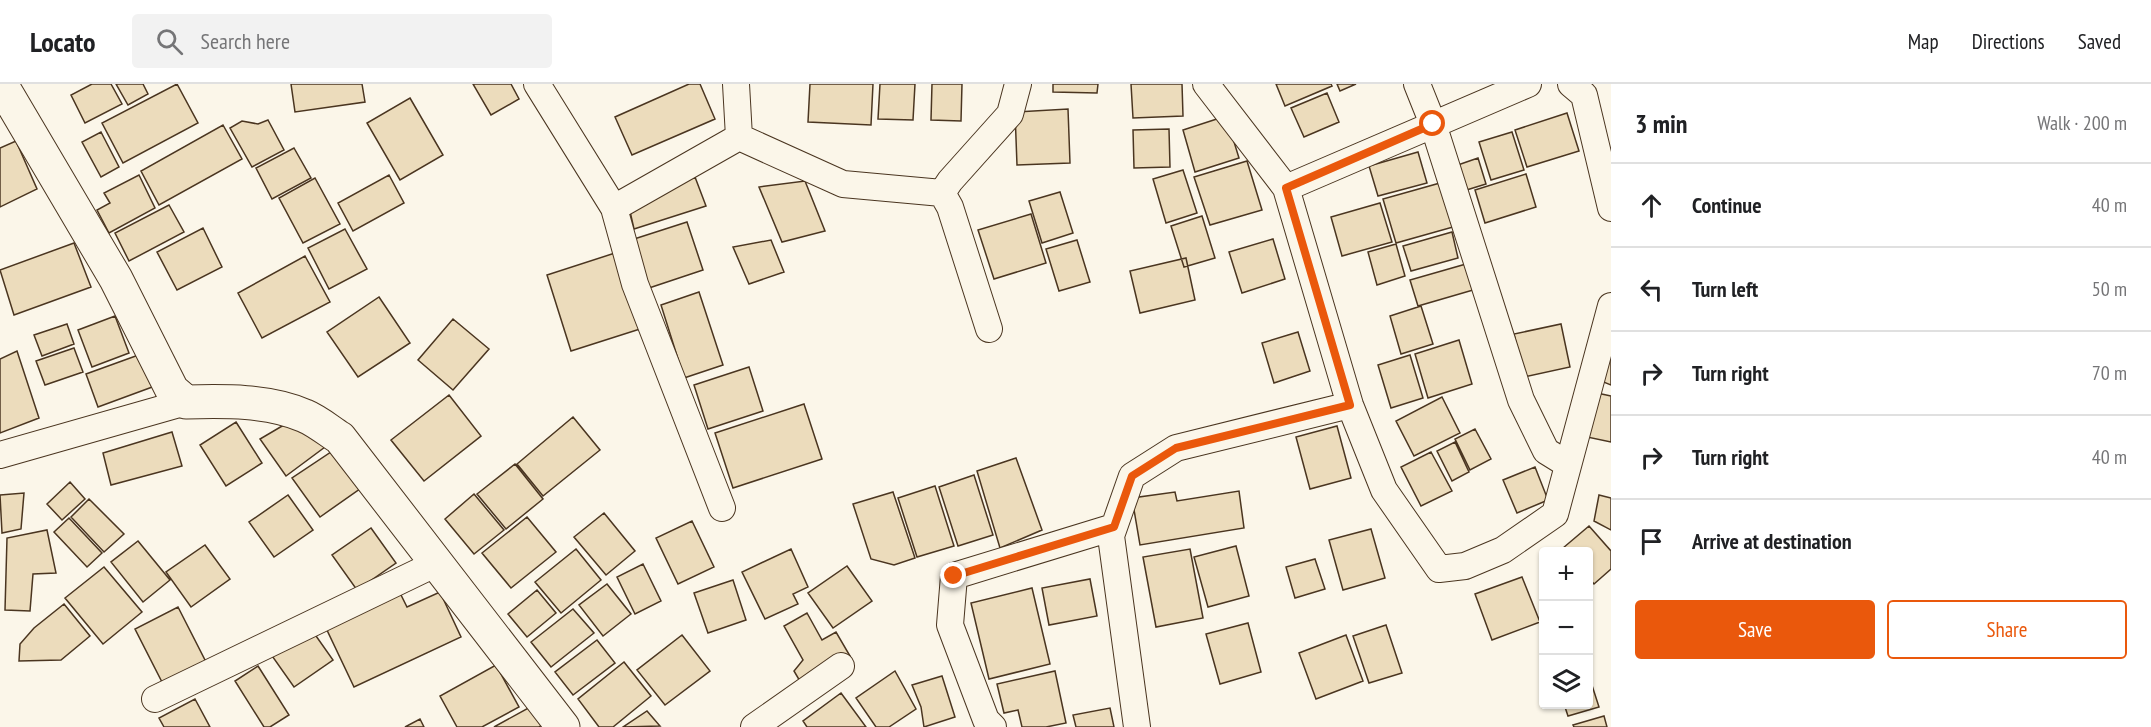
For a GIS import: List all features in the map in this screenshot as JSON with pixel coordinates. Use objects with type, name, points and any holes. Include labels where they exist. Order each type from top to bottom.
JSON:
[{"type":"street","points":[[1,84],[116,279],[171,390],[186,402]]},
{"type":"street","points":[[537,84],[614,208],[635,284],[722,508]]},
{"type":"street","points":[[736,84],[740,137]]},
{"type":"street","points":[[942,193],[1010,114],[1018,84]]},
{"type":"street","points":[[1206,84],[1286,188],[1350,405],[1384,490],[1439,569],[1465,566],[1503,550],[1555,514],[1611,306]]},
{"type":"street","points":[[1417,84],[1433,124],[1521,400],[1546,450],[1568,464]]},
{"type":"street","points":[[1286,188],[1528,84]]},
{"type":"street","points":[[1571,84],[1584,95],[1611,208]]},
{"type":"street","points":[[614,208],[740,137]]},
{"type":"street","points":[[740,137],[843,184],[942,193]]},
{"type":"street","points":[[942,193],[950,207],[989,329]]},
{"type":"street","points":[[0,455],[186,402],[271,406],[305,416],[340,438],[563,727]]},
{"type":"street","points":[[1137,727],[1111,536],[1132,476],[1176,448],[1350,405]]},
{"type":"street","points":[[993,727],[986,720],[950,625],[954,576],[1114,527]]},
{"type":"street","points":[[155,699],[437,563]]},
{"type":"street","points":[[754,727],[841,666]]},
{"type":"building","points":[[92,84],[111,84],[122,104],[85,123],[71,95]]},
{"type":"building","points":[[116,84],[143,84],[148,94],[128,105]]},
{"type":"building","points":[[177,84],[198,123],[123,163],[102,123]]},
{"type":"building","points":[[291,84],[362,84],[365,102],[295,112]]},
{"type":"building","points":[[473,84],[511,84],[519,99],[491,115]]},
{"type":"building","points":[[689,84],[700,84],[715,119],[632,155],[615,117]]},
{"type":"building","points":[[810,84],[873,84],[871,125],[808,122]]},
{"type":"building","points":[[880,84],[915,84],[913,120],[878,119]]},
{"type":"building","points":[[932,84],[962,84],[961,121],[931,120]]},
{"type":"building","points":[[1053,84],[1098,84],[1097,93],[1053,92]]},
{"type":"building","points":[[1131,84],[1182,84],[1183,116],[1133,118]]},
{"type":"building","points":[[1276,84],[1331,84],[1332,86],[1285,106]]},
{"type":"building","points":[[1337,84],[1356,84],[1340,91]]},
{"type":"building","points":[[1327,93],[1339,122],[1304,137],[1291,108]]},
{"type":"building","points":[[410,98],[443,155],[400,180],[367,123]]},
{"type":"building","points":[[1068,109],[1070,163],[1017,165],[1015,112]]},
{"type":"building","points":[[1567,113],[1579,151],[1527,167],[1515,130]]},
{"type":"building","points":[[1226,116],[1239,158],[1195,172],[1183,130]]},
{"type":"building","points":[[268,120],[284,150],[252,167],[230,128],[242,121],[258,124]]},
{"type":"building","points":[[223,125],[242,159],[159,205],[141,171]]},
{"type":"building","points":[[1169,129],[1170,167],[1134,168],[1133,130]]},
{"type":"building","points":[[101,132],[119,167],[101,177],[82,142]]},
{"type":"building","points":[[1512,132],[1524,170],[1491,180],[1479,142]]},
{"type":"building","points":[[16,141],[37,189],[0,207],[0,148]]},
{"type":"building","points":[[294,148],[311,178],[272,199],[256,168]]},
{"type":"building","points":[[1418,152],[1427,183],[1378,196],[1369,166]]},
{"type":"building","points":[[1478,158],[1486,184],[1460,192],[1452,167]]},
{"type":"building","points":[[1247,161],[1262,210],[1210,225],[1194,177]]},
{"type":"building","points":[[1183,170],[1197,213],[1166,223],[1153,179]]},
{"type":"building","points":[[1526,174],[1536,207],[1485,223],[1475,190]]},
{"type":"building","points":[[139,175],[155,208],[109,233],[97,210],[110,203],[104,193]]},
{"type":"building","points":[[389,175],[404,203],[353,231],[338,203]]},
{"type":"building","points":[[695,177],[706,206],[634,229],[629,207]]},
{"type":"building","points":[[315,178],[340,224],[303,243],[279,198]]},
{"type":"building","points":[[805,181],[825,231],[782,242],[759,187]]},
{"type":"building","points":[[1440,183],[1453,227],[1396,243],[1383,199]]},
{"type":"building","points":[[1060,192],[1073,233],[1042,243],[1029,201]]},
{"type":"building","points":[[1380,203],[1392,242],[1342,256],[1331,217]]},
{"type":"building","points":[[169,205],[184,232],[129,261],[115,233]]},
{"type":"building","points":[[1031,214],[1046,263],[994,279],[978,230]]},
{"type":"building","points":[[1202,216],[1215,258],[1184,267],[1171,226]]},
{"type":"building","points":[[687,222],[703,270],[646,289],[631,240]]},
{"type":"building","points":[[203,228],[222,267],[177,290],[157,252]]},
{"type":"building","points":[[345,229],[367,269],[329,289],[308,248]]},
{"type":"building","points":[[1452,232],[1458,258],[1411,271],[1403,246]]},
{"type":"building","points":[[1273,239],[1285,279],[1242,293],[1229,252]]},
{"type":"building","points":[[771,240],[784,272],[749,284],[733,247]]},
{"type":"building","points":[[1077,240],[1090,282],[1059,291],[1046,249]]},
{"type":"building","points":[[74,243],[91,287],[14,315],[0,270]]},
{"type":"building","points":[[1396,244],[1405,276],[1377,285],[1368,252]]},
{"type":"building","points":[[615,253],[640,329],[571,351],[547,275]]},
{"type":"building","points":[[305,256],[330,302],[262,338],[238,293]]},
{"type":"building","points":[[1186,258],[1195,300],[1140,313],[1130,271]]},
{"type":"building","points":[[1473,262],[1480,288],[1418,306],[1410,280]]},
{"type":"building","points":[[699,292],[723,365],[684,378],[661,305]]},
{"type":"building","points":[[379,297],[410,343],[358,377],[327,332]]},
{"type":"building","points":[[1421,306],[1433,344],[1401,354],[1390,316]]},
{"type":"building","points":[[115,316],[129,353],[92,367],[78,330]]},
{"type":"building","points":[[453,319],[489,349],[453,390],[418,360]]},
{"type":"building","points":[[67,324],[74,344],[42,356],[34,335]]},
{"type":"building","points":[[1561,324],[1570,367],[1524,377],[1514,334]]},
{"type":"building","points":[[1298,332],[1310,371],[1274,383],[1262,343]]},
{"type":"building","points":[[1459,340],[1472,384],[1428,398],[1415,354]]},
{"type":"building","points":[[74,348],[83,372],[45,385],[36,361]]},
{"type":"building","points":[[17,351],[39,418],[0,433],[0,359]]},
{"type":"building","points":[[144,353],[155,386],[98,407],[86,374]]},
{"type":"building","points":[[1611,354],[1611,385],[1596,379]]},
{"type":"building","points":[[1410,355],[1423,398],[1391,408],[1378,365]]},
{"type":"building","points":[[749,367],[763,411],[708,429],[694,385]]},
{"type":"building","points":[[1597,393],[1611,396],[1611,442],[1587,437]]},
{"type":"building","points":[[449,395],[481,436],[424,481],[391,440]]},
{"type":"building","points":[[1442,397],[1460,433],[1414,456],[1396,421]]},
{"type":"building","points":[[804,404],[822,459],[733,488],[715,433]]},
{"type":"building","points":[[573,417],[600,450],[543,496],[517,464]]},
{"type":"building","points":[[294,419],[325,447],[286,476],[260,439]]},
{"type":"building","points":[[236,422],[262,463],[226,486],[200,445]]},
{"type":"building","points":[[1337,426],[1351,478],[1310,489],[1296,437]]},
{"type":"building","points":[[1475,429],[1491,459],[1470,470],[1455,439]]},
{"type":"building","points":[[172,432],[182,466],[111,485],[103,453]]},
{"type":"building","points":[[1455,442],[1469,472],[1452,481],[1437,451]]},
{"type":"building","points":[[337,448],[364,486],[320,517],[292,478]]},
{"type":"building","points":[[1431,452],[1452,491],[1421,506],[1401,467]]},
{"type":"building","points":[[1016,458],[1042,530],[1000,548],[977,471]]},
{"type":"building","points":[[515,464],[543,499],[506,529],[477,494]]},
{"type":"building","points":[[1535,467],[1548,500],[1517,513],[1503,480]]},
{"type":"building","points":[[974,475],[993,535],[958,546],[939,487]]},
{"type":"building","points":[[70,482],[85,499],[62,520],[47,504]]},
{"type":"building","points":[[935,486],[954,546],[917,557],[898,498]]},
{"type":"building","points":[[1239,491],[1244,528],[1140,545],[1132,498],[1175,492],[1177,501]]},
{"type":"building","points":[[893,492],[915,558],[894,565],[871,559],[853,504]]},
{"type":"building","points":[[24,493],[21,529],[2,533],[0,495]]},
{"type":"building","points":[[474,494],[504,530],[474,554],[445,519]]},
{"type":"building","points":[[288,495],[313,530],[274,557],[249,522]]},
{"type":"building","points":[[1599,495],[1611,498],[1611,530],[1594,521]]},
{"type":"building","points":[[89,499],[124,534],[104,552],[71,517]]},
{"type":"building","points":[[604,513],[635,551],[606,575],[574,537]]},
{"type":"building","points":[[527,517],[556,552],[511,588],[482,553]]},
{"type":"building","points":[[69,518],[102,553],[87,567],[54,532]]},
{"type":"building","points":[[692,521],[714,567],[678,584],[656,538]]},
{"type":"building","points":[[1589,526],[1611,551],[1611,569],[1594,584],[1593,547],[1564,547]]},
{"type":"building","points":[[371,528],[396,563],[357,590],[332,555]]},
{"type":"building","points":[[1371,529],[1385,578],[1343,590],[1329,540]]},
{"type":"building","points":[[47,530],[56,573],[33,574],[30,611],[5,610],[7,538]]},
{"type":"building","points":[[138,541],[170,580],[143,602],[111,562]]},
{"type":"building","points":[[205,545],[230,579],[191,607],[166,572]]},
{"type":"building","points":[[1236,546],[1249,596],[1208,607],[1194,557]]},
{"type":"building","points":[[576,549],[601,580],[561,613],[535,582]]},
{"type":"building","points":[[791,549],[808,587],[793,594],[798,604],[765,619],[742,572]]},
{"type":"building","points":[[1190,549],[1203,618],[1156,627],[1143,557]]},
{"type":"building","points":[[1315,559],[1325,589],[1295,598],[1286,567]]},
{"type":"building","points":[[643,564],[661,601],[635,614],[617,577]]},
{"type":"building","points":[[847,566],[872,601],[833,628],[808,593]]},
{"type":"building","points":[[104,567],[142,612],[103,644],[65,598]]},
{"type":"building","points":[[1522,577],[1539,622],[1492,640],[1475,594]]},
{"type":"building","points":[[1090,579],[1097,616],[1049,625],[1042,588]]},
{"type":"building","points":[[733,580],[746,620],[708,633],[694,593]]},
{"type":"building","points":[[607,584],[631,614],[603,636],[579,605]]},
{"type":"building","points":[[1032,588],[1050,664],[989,679],[971,603]]},
{"type":"building","points":[[537,590],[556,613],[527,637],[508,614]]},
{"type":"building","points":[[440,592],[461,637],[354,687],[326,628],[400,593],[407,607]]},
{"type":"building","points":[[64,604],[90,636],[61,660],[19,661],[20,644],[34,628]]},
{"type":"building","points":[[178,607],[206,662],[163,684],[135,629]]},
{"type":"building","points":[[573,609],[594,633],[551,667],[531,642]]},
{"type":"building","points":[[807,613],[822,640],[836,632],[850,656],[801,683],[794,671],[803,660],[784,626]]},
{"type":"building","points":[[1248,623],[1261,672],[1220,684],[1206,634]]},
{"type":"building","points":[[1386,625],[1402,673],[1369,683],[1353,636]]},
{"type":"building","points":[[309,626],[333,660],[294,687],[270,653]]},
{"type":"building","points":[[682,635],[710,671],[665,705],[637,670]]},
{"type":"building","points":[[1346,635],[1363,681],[1316,699],[1299,653]]},
{"type":"building","points":[[597,640],[615,663],[573,695],[555,672]]},
{"type":"building","points":[[624,662],[651,696],[613,727],[599,727],[578,699]]},
{"type":"building","points":[[496,665],[519,707],[482,727],[457,727],[440,696]]},
{"type":"building","points":[[258,666],[289,715],[270,727],[264,727],[235,681]]},
{"type":"building","points":[[895,671],[916,709],[889,727],[876,727],[856,698]]},
{"type":"building","points":[[1055,671],[1066,723],[1046,727],[1022,727],[1018,710],[1004,713],[997,684]]},
{"type":"building","points":[[942,676],[955,717],[924,727],[921,707],[912,685]]},
{"type":"building","points":[[1593,688],[1599,707],[1593,709]]},
{"type":"building","points":[[841,693],[866,727],[807,727],[803,721]]},
{"type":"building","points":[[195,699],[210,727],[164,727],[159,718]]},
{"type":"building","points":[[532,706],[544,724],[539,727],[494,727]]},
{"type":"building","points":[[1110,708],[1114,727],[1076,727],[1073,715]]},
{"type":"building","points":[[1566,709],[1592,709],[1568,716]]},
{"type":"building","points":[[647,711],[660,726],[623,727]]},
{"type":"building","points":[[1604,716],[1607,727],[1574,727],[1573,725]]},
{"type":"building","points":[[420,719],[424,727],[405,727]]},
{"type":"route","points":[[954,576],[1114,527],[1132,476],[1176,448],[1350,405],[1286,188],[1433,124]]}]
